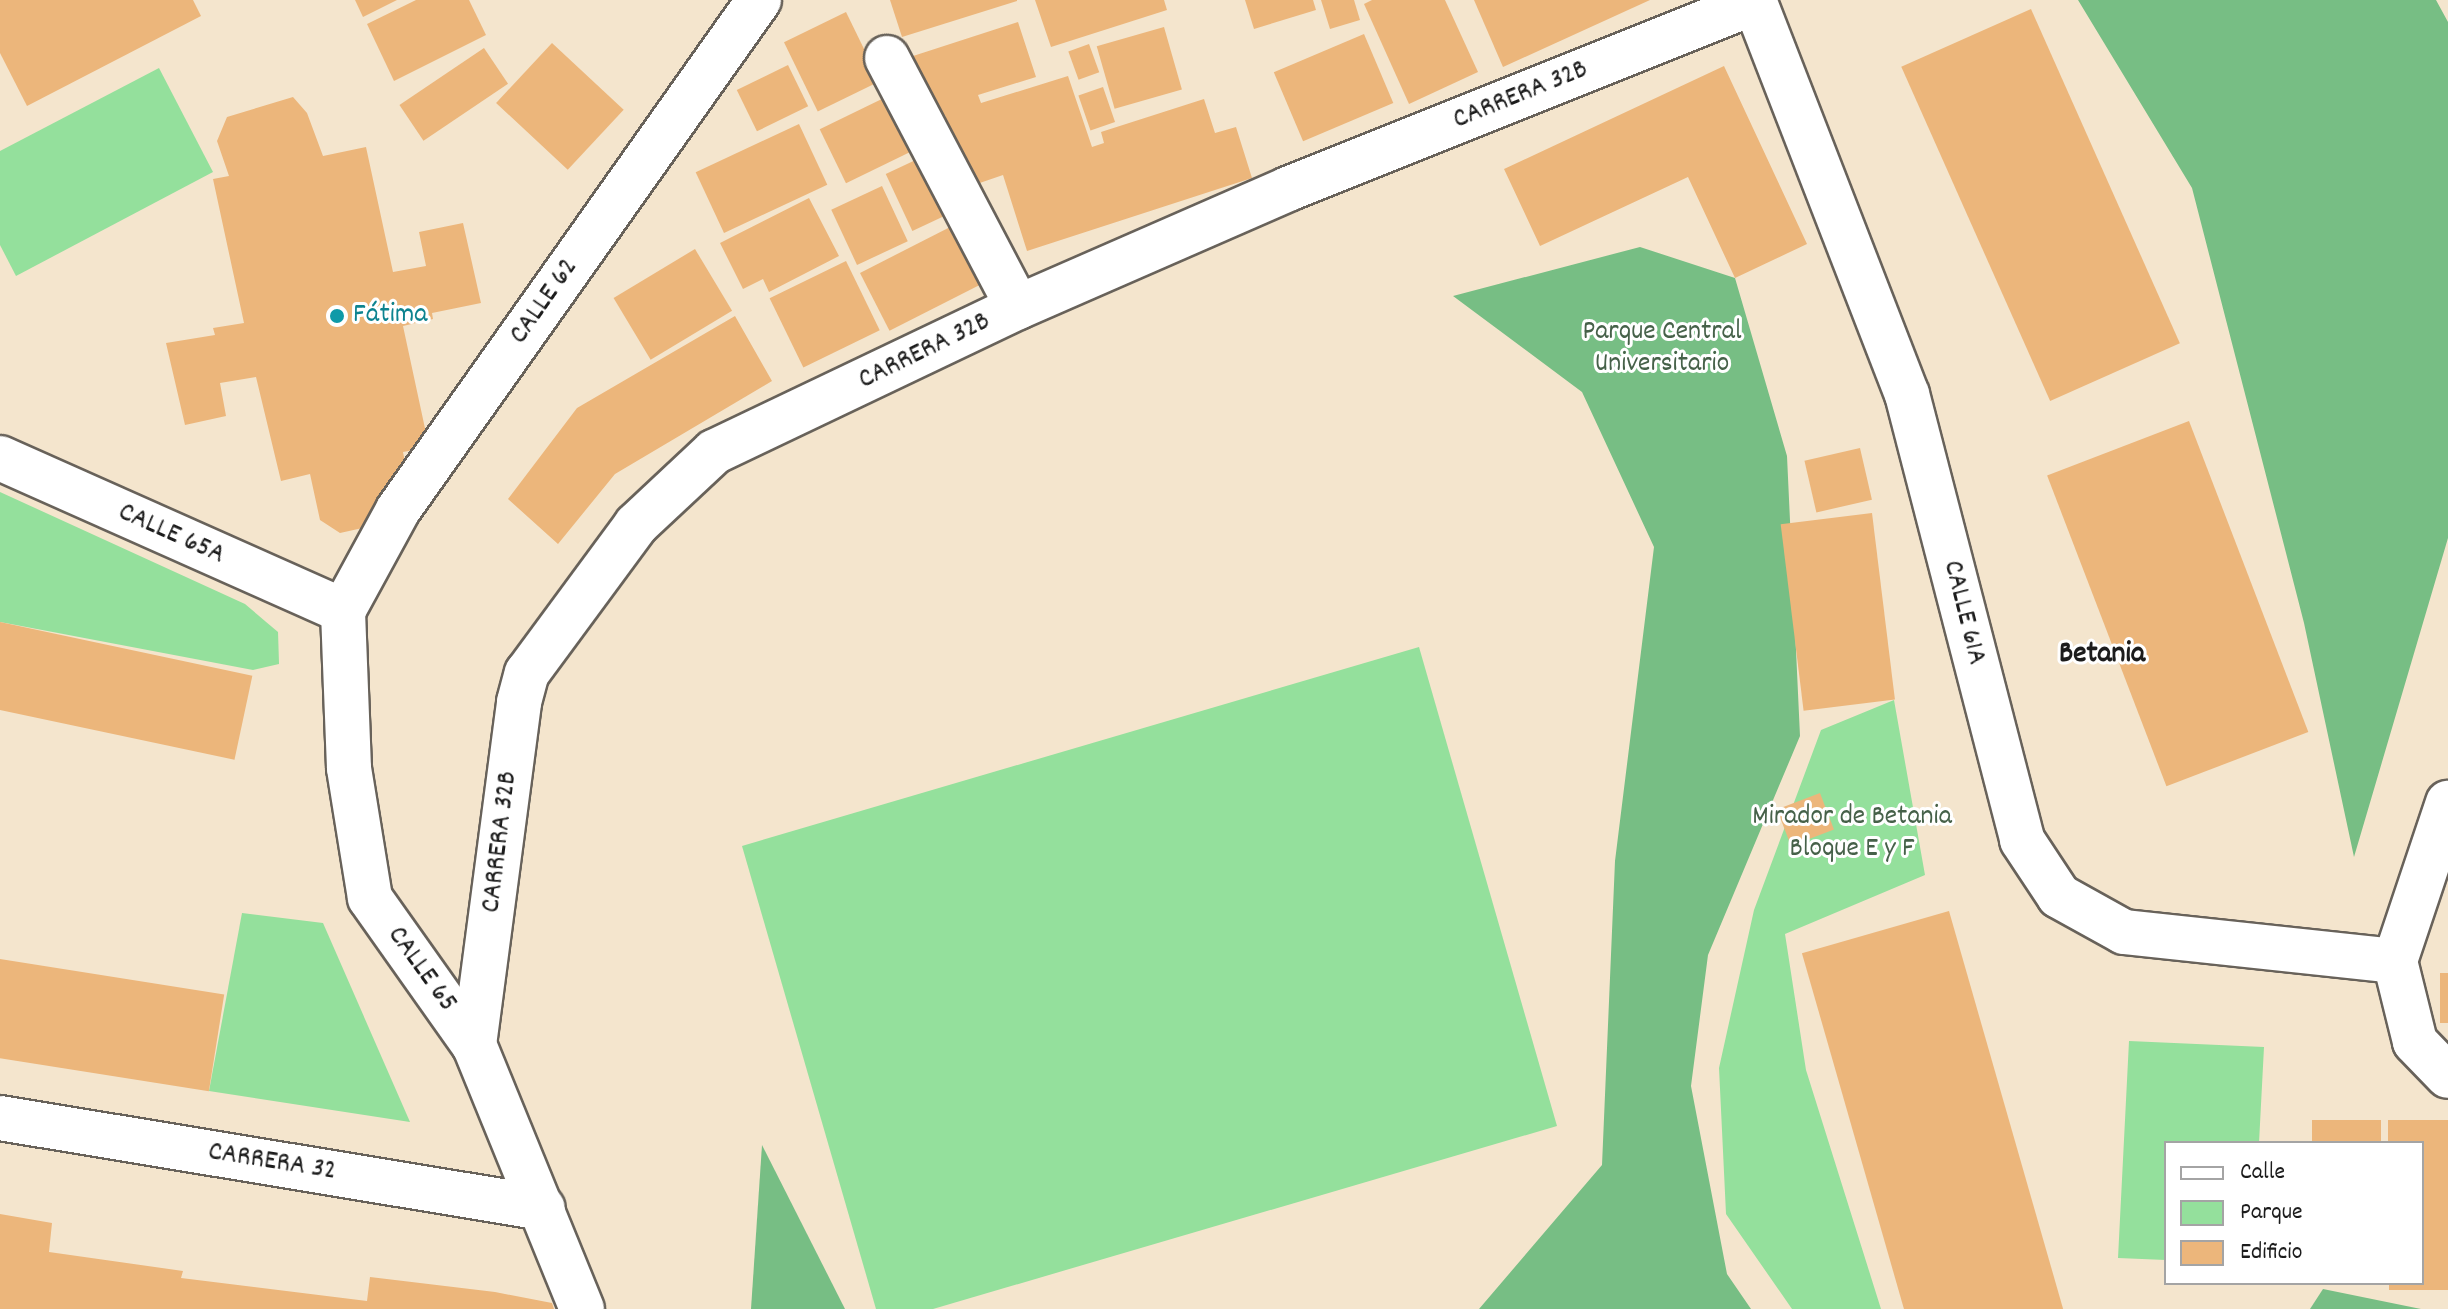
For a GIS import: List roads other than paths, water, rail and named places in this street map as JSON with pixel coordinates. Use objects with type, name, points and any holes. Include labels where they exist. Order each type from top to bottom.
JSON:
[{"type":"street","name":"CALLE 62","points":[[343,611],[398,510],[759,0]]},
{"type":"street","name":"CARRERA 32B","points":[[474,1045],[519,702],[527,673],[636,525],[714,452],[1018,307],[1288,189],[1754,1]]},
{"type":"street","name":"CALLE 61A","points":[[1754,1],[1907,394],[2022,840],[2059,896],[2124,932],[2395,961]]},
{"type":"street","points":[[887,58],[1018,307]]},
{"type":"street","name":"CALLE 65A","points":[[0,458],[343,611]]},
{"type":"street","name":"CALLE 65","points":[[343,611],[349,768],[370,898],[474,1045],[582,1309]]},
{"type":"street","points":[[2448,803],[2395,961],[2415,1042],[2448,1076]]},
{"type":"street","name":"CARRERA 32","points":[[0,1118],[543,1208]]},
{"type":"place","name":"Fátima","points":[[337,316]]},
{"type":"district","name":"Betania","points":[[2102,656]]},
{"type":"park label","name":"Parque Central Universitario","points":[[1662,349]]},
{"type":"park label","name":"Mirador de Betania Bloque E y F","points":[[1852,834]]}]
